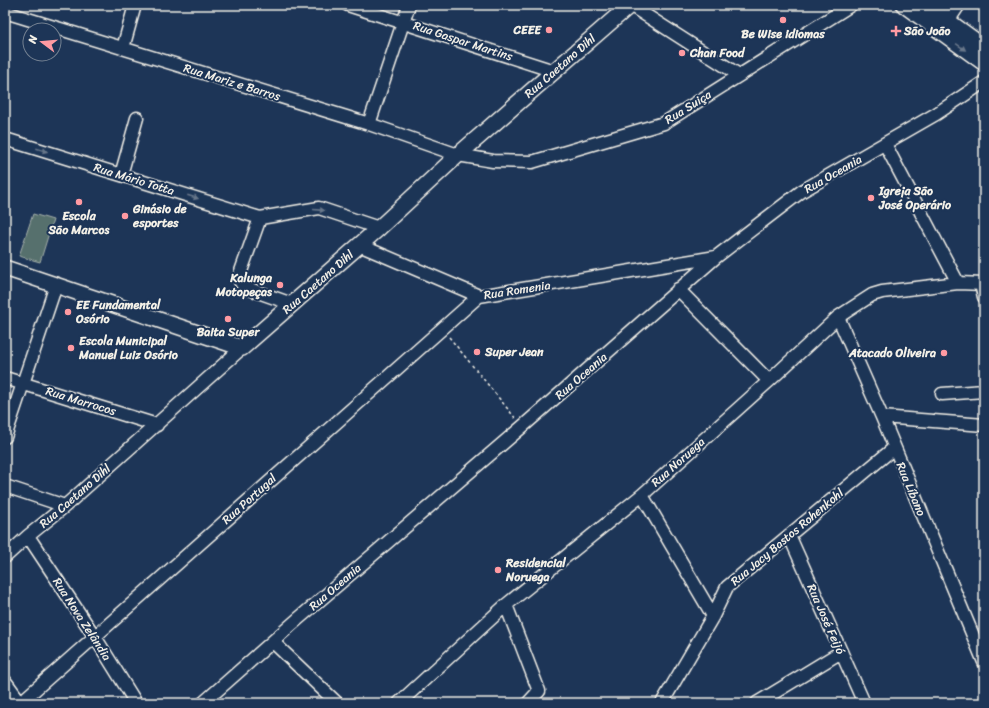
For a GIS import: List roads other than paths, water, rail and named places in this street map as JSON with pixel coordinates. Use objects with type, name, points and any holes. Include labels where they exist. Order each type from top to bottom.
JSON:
[{"type":"main road","name":"Rua Caetano Dihl","points":[[242,348],[379,228],[458,155],[630,5]]},
{"type":"main road","points":[[904,5],[984,63]]},
{"type":"main road","points":[[926,5],[984,47]]},
{"type":"main road","points":[[947,20],[957,5]]},
{"type":"main road","points":[[5,268],[242,348]]},
{"type":"street","points":[[123,48],[135,5]]},
{"type":"street","name":"Rua Gaspar Martins","points":[[348,5],[554,71]]},
{"type":"street","points":[[368,124],[409,5]]},
{"type":"street","points":[[630,5],[739,75]]},
{"type":"street","name":"Rua Suiça","points":[[458,155],[493,161],[532,162],[664,123],[851,5]]},
{"type":"street","name":"Rua Mariz e Barros","points":[[5,12],[368,124],[458,155]]},
{"type":"street","name":"Rua Oceania","points":[[203,703],[716,257],[802,191],[885,144],[984,82]]},
{"type":"street","points":[[121,175],[137,118]]},
{"type":"street","name":"Rua Mário Totta","points":[[5,139],[260,218],[319,208],[379,228]]},
{"type":"street","points":[[885,144],[958,283]]},
{"type":"street","points":[[260,218],[240,274],[240,282],[244,287],[292,304]]},
{"type":"street","name":"Rua Romenia","points":[[359,245],[480,296],[716,257]]},
{"type":"street","points":[[682,262],[690,280]]},
{"type":"street","name":"Rua Noruega","points":[[399,703],[506,605],[642,495],[838,317],[872,295],[882,292],[958,283],[982,284]]},
{"type":"street","points":[[982,284],[984,297]]},
{"type":"street","points":[[5,437],[56,285]]},
{"type":"street","points":[[678,289],[769,381]]},
{"type":"street","name":"Rua Portugal","points":[[21,703],[480,296]]},
{"type":"street","name":"Rua Líbano","points":[[838,317],[882,417],[984,662]]},
{"type":"street","name":"Rua Caetano Dihl","points":[[5,557],[28,536],[66,506],[242,348]]},
{"type":"street","name":"Rua Marrocos","points":[[5,378],[157,425]]},
{"type":"street","points":[[942,394],[984,391]]},
{"type":"street","points":[[882,417],[984,425]]},
{"type":"street","name":"Rua Jacy Bastos Rohenkohl","points":[[662,703],[713,616],[727,587],[894,448]]},
{"type":"street","points":[[5,486],[66,506]]},
{"type":"street","points":[[642,495],[713,616]]},
{"type":"street","name":"Rua José Feijó","points":[[789,535],[864,703]]},
{"type":"street","name":"Rua Nova Zelândia","points":[[28,536],[95,637],[136,703]]},
{"type":"street","points":[[506,605],[539,691],[528,703]]},
{"type":"street","points":[[273,642],[337,703]]},
{"type":"street","points":[[757,703],[841,652]]},
{"type":"street","points":[[5,681],[21,703]]},
{"type":"place","name":"Be Wise idiomas","points":[[783,20]]},
{"type":"place","name":"CEEE","points":[[549,30]]},
{"type":"place","name":"São João","points":[[896,31]]},
{"type":"place","name":"Chan Food","points":[[682,53]]},
{"type":"place","name":"Igreja São José Operário","points":[[871,198]]},
{"type":"place","name":"Escola São Marcos","points":[[79,202]]},
{"type":"place","name":"Ginásio de esportes","points":[[125,216]]},
{"type":"place","name":"Kalunga Motopeças","points":[[280,285]]},
{"type":"place","name":"EE Fundamental Osório","points":[[68,312]]},
{"type":"place","name":"Baita Super","points":[[228,319]]},
{"type":"place","name":"Escola Municipal Manuel Luiz Osório","points":[[71,348]]},
{"type":"place","name":"Super Jean","points":[[477,352]]},
{"type":"place","name":"Atacado Oliveira","points":[[944,353]]},
{"type":"place","name":"Residencial Noruega","points":[[498,570]]}]
